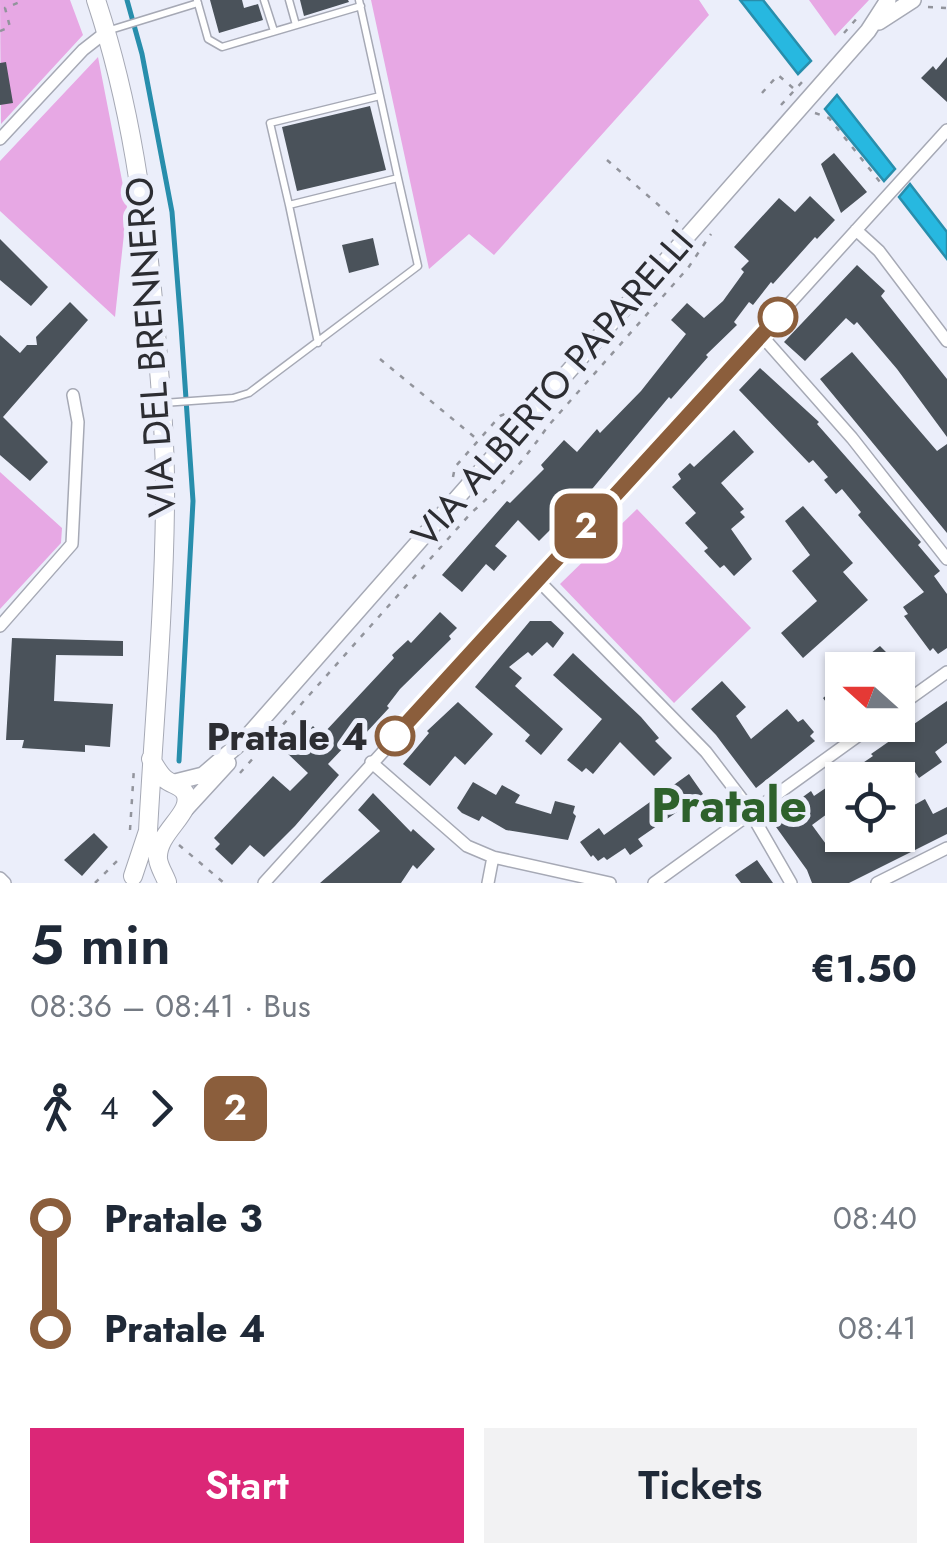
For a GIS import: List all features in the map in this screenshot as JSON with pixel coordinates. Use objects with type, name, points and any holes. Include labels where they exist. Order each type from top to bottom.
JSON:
[{"type":"main road","name":"VIA DEL BRENNERO","points":[[96,0],[113,30],[146,219],[171,403],[164,536],[143,758],[150,799],[145,847],[128,880]]},
{"type":"main road","name":"VIA ALBERTO PAPARELLI","points":[[184,812],[868,31],[888,0]]},
{"type":"main road","name":"VIA ALBERTO PAPARELLI","points":[[868,31],[896,8],[916,4]]},
{"type":"main road","name":"VIA ALBERTO PAPARELLI","points":[[171,783],[202,775],[239,746]]},
{"type":"main road","points":[[143,758],[186,795],[184,812],[165,833],[159,849],[159,862],[168,882]]},
{"type":"main road","points":[[150,799],[157,786],[171,783]]},
{"type":"main road","points":[[128,880],[152,875],[168,882]]},
{"type":"street","points":[[0,139],[83,50],[113,30]]},
{"type":"street","points":[[264,883],[856,230],[887,190],[947,130]]},
{"type":"street","points":[[856,230],[879,251],[947,341]]},
{"type":"street","points":[[761,335],[852,438],[947,559]]},
{"type":"street","points":[[0,626],[72,544],[78,422],[73,395]]},
{"type":"street","points":[[537,579],[706,752],[751,812],[790,883]]},
{"type":"street","points":[[915,695],[947,672]]},
{"type":"street","points":[[654,883],[849,742]]},
{"type":"street","points":[[371,762],[452,836],[493,857],[610,883]]},
{"type":"street","points":[[877,883],[947,848]]},
{"type":"street","points":[[488,883],[493,857]]},
{"type":"lane","points":[[264,0],[274,31]]},
{"type":"lane","points":[[289,0],[296,25]]},
{"type":"lane","points":[[113,30],[197,2],[208,39],[217,46],[360,3],[418,266],[249,393],[171,403]]},
{"type":"lane","points":[[318,343],[270,123],[380,96]]},
{"type":"lane","points":[[288,205],[398,178]]},
{"type":"path","points":[[0,31],[10,27],[5,8],[25,0]]},
{"type":"path","points":[[916,4],[947,8]]},
{"type":"path","points":[[843,34],[862,12]]},
{"type":"path","points":[[762,93],[778,75],[794,90]]},
{"type":"path","points":[[782,104],[808,75]]},
{"type":"path","points":[[814,113],[829,118],[887,190]]},
{"type":"path","points":[[607,160],[679,222]]},
{"type":"path","points":[[236,778],[473,511],[492,496],[536,446],[548,426],[688,268],[715,228]]},
{"type":"path","points":[[380,359],[478,440]]},
{"type":"path","points":[[453,480],[455,467],[478,440],[500,416],[514,410]]},
{"type":"path","points":[[130,833],[143,758]]},
{"type":"path","points":[[172,840],[224,883]]},
{"type":"path","points":[[95,883],[129,844]]},
{"type":"shaded area","points":[[0,0],[70,0],[83,35],[1,124]]},
{"type":"shaded area","points":[[371,0],[699,0],[709,15],[494,255],[469,234],[429,269]]},
{"type":"shaded area","points":[[809,0],[869,0],[835,36]]},
{"type":"shaded area","points":[[98,57],[127,206],[115,317],[0,211],[0,161]]},
{"type":"shaded area","points":[[0,472],[62,528],[61,543],[0,609]]},
{"type":"shaded area","points":[[637,509],[751,628],[674,703],[560,584]]},
{"type":"water","points":[[740,0],[763,0],[811,61],[798,74]]},
{"type":"water","points":[[837,95],[895,169],[884,181],[825,109]]},
{"type":"water","points":[[910,184],[947,232],[947,259],[899,197]]},
{"type":"building","points":[[210,0],[242,0],[244,8],[258,4],[263,20],[219,33]]},
{"type":"building","points":[[300,0],[348,0],[349,2],[304,16]]},
{"type":"building","points":[[947,57],[947,102],[921,78],[933,66],[936,70]]},
{"type":"building","points":[[6,62],[13,103],[0,105],[0,63]]},
{"type":"building","points":[[370,106],[386,170],[297,191],[282,127]]},
{"type":"building","points":[[834,153],[867,192],[841,213],[821,164]]},
{"type":"building","points":[[810,196],[835,220],[771,282],[753,305],[749,302],[734,322],[737,325],[669,397],[562,525],[558,522],[539,541],[518,520],[495,546],[507,556],[494,571],[486,564],[462,592],[442,575],[507,501],[510,503],[544,469],[541,465],[564,440],[577,452],[641,391],[686,334],[671,320],[687,303],[704,318],[723,301],[749,261],[734,247],[779,198],[795,212]]},
{"type":"building","points":[[373,238],[379,265],[349,273],[342,245]]},
{"type":"building","points":[[0,239],[48,287],[31,306],[0,280]]},
{"type":"building","points":[[857,265],[885,291],[881,296],[947,379],[947,437],[857,322],[854,325],[846,318],[805,361],[784,342]]},
{"type":"building","points":[[70,302],[88,320],[3,417],[48,462],[30,481],[0,455],[0,335],[20,353],[27,345],[37,345],[36,337]]},
{"type":"building","points":[[852,352],[937,451],[947,444],[947,533],[820,379]]},
{"type":"building","points":[[760,368],[819,422],[921,542],[918,545],[940,571],[934,576],[947,594],[947,648],[938,654],[933,648],[930,651],[904,616],[908,614],[903,607],[924,592],[858,515],[861,512],[842,489],[836,494],[813,460],[809,463],[739,390]]},
{"type":"building","points":[[734,430],[754,452],[721,483],[744,509],[740,512],[745,517],[731,529],[752,559],[734,576],[704,551],[708,548],[685,523],[696,513],[672,487],[681,479],[678,474],[690,463],[694,467]]},
{"type":"building","points":[[803,506],[853,563],[843,572],[868,600],[803,658],[781,633],[817,601],[792,571],[810,555],[785,521]]},
{"type":"building","points":[[440,612],[457,628],[449,636],[451,639],[400,689],[389,708],[352,748],[347,744],[328,764],[339,775],[295,826],[264,857],[250,845],[232,865],[215,849],[220,844],[214,838],[273,776],[290,791],[308,773],[287,753],[313,726],[322,735],[394,658],[392,655],[408,640],[411,643]]},
{"type":"building","points":[[530,621],[551,621],[564,633],[553,648],[547,642],[532,656],[528,652],[509,667],[522,678],[515,686],[563,729],[541,755],[525,741],[530,735],[475,687]]},
{"type":"building","points":[[12,638],[123,641],[123,656],[56,655],[54,701],[113,704],[110,747],[85,745],[85,752],[22,748],[24,740],[6,740]]},
{"type":"building","points":[[573,653],[659,738],[655,741],[672,758],[654,776],[620,742],[593,774],[586,768],[582,772],[567,760],[602,719],[553,675]]},
{"type":"building","points":[[722,681],[746,707],[736,716],[751,739],[787,709],[814,732],[810,736],[815,741],[756,788],[691,709]]},
{"type":"building","points":[[947,701],[947,743],[935,752],[942,762],[919,778],[915,762],[864,762],[888,742],[915,742],[915,723]]},
{"type":"building","points":[[458,702],[493,734],[465,765],[455,756],[430,786],[403,764],[427,731]]},
{"type":"building","points":[[689,774],[703,794],[638,839],[643,846],[630,855],[625,848],[607,860],[604,857],[598,861],[580,842],[599,828],[604,835]]},
{"type":"building","points":[[473,782],[496,795],[502,785],[520,795],[515,803],[551,814],[555,801],[575,806],[568,840],[506,830],[482,816],[479,821],[462,813],[457,808]]},
{"type":"building","points":[[825,789],[825,815],[812,825],[825,843],[825,852],[911,852],[849,883],[812,883],[771,820],[811,791],[814,796]]},
{"type":"building","points":[[373,793],[411,832],[413,829],[435,849],[417,869],[413,865],[401,883],[320,883],[380,831],[358,810]]},
{"type":"building","points":[[925,799],[933,814],[947,807],[947,834],[915,850],[915,805]]},
{"type":"building","points":[[94,833],[108,847],[82,876],[64,860]]},
{"type":"building","points":[[757,860],[773,883],[741,883],[735,875]]},
{"type":"waterway","points":[[127,0],[142,54],[172,212],[193,501],[179,761]]},
{"type":"bus line","name":"2","points":[[395,736],[778,317]]},
{"type":"place","name":"Pratale 4","points":[[395,736]]},
{"type":"district","name":"Pratale","points":[[729,805]]}]
